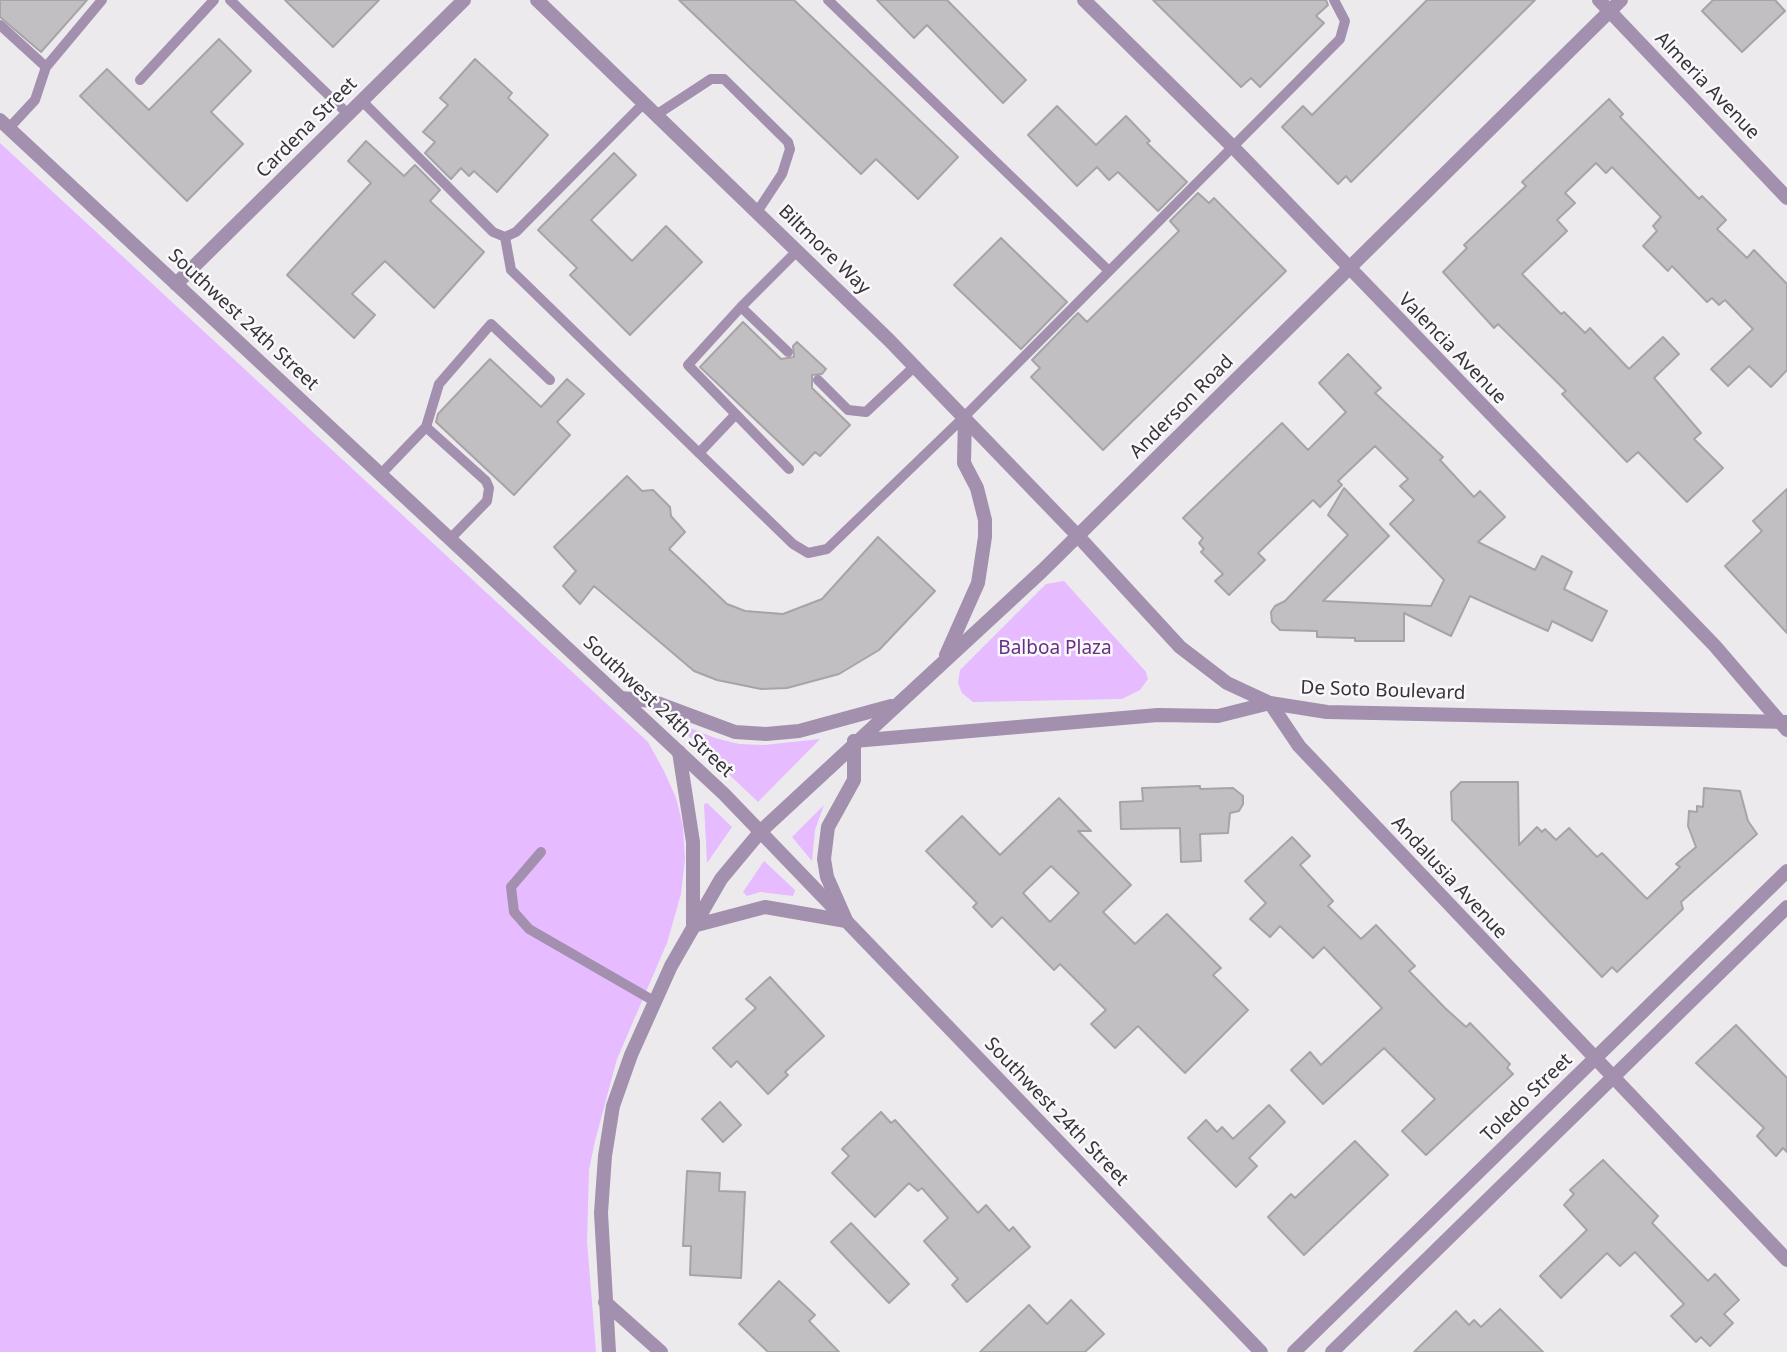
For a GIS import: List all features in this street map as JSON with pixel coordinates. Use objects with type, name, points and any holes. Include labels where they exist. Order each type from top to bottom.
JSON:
[{"type":"street","name":"Cardena Street","points":[[176,284],[464,0]]},
{"type":"street","name":"Biltmore Way","points":[[537,0],[915,366],[1077,535]]},
{"type":"street","name":"Valencia Avenue","points":[[1084,0],[1233,147],[1715,646],[1785,725]]},
{"type":"street","name":"Almeria Avenue","points":[[1599,0],[1787,198]]},
{"type":"street","name":"Anderson Road","points":[[609,1352],[601,1213],[608,1132],[621,1080],[654,1001],[721,879],[761,831],[854,741],[943,662],[1077,535],[1621,0]]},
{"type":"street","name":"Southwest 24th Street","points":[[5,124],[761,831],[1261,1352]]},
{"type":"street","points":[[943,662],[978,583],[985,545],[983,512],[977,488],[964,463],[965,416]]},
{"type":"street","points":[[1077,535],[1195,660],[1227,683],[1270,703]]},
{"type":"street","points":[[621,698],[652,701],[735,732],[766,734],[799,731],[896,705]]},
{"type":"street","name":"De Soto Boulevard","points":[[854,741],[1157,715],[1218,716],[1270,703],[1327,712],[1785,725]]},
{"type":"street","name":"Andalusia Avenue","points":[[1270,703],[1299,746],[1787,1260]]},
{"type":"street","points":[[846,921],[827,877],[824,859],[831,820],[854,780],[854,741]]},
{"type":"street","points":[[678,752],[693,842],[693,926],[765,906],[846,921]]},
{"type":"street","name":"Toledo Street","points":[[1294,1352],[1787,871]]},
{"type":"street","points":[[1332,1352],[1614,1080],[1787,907]]},
{"type":"street","points":[[605,1302],[661,1352]]},
{"type":"lane","points":[[5,124],[34,100],[46,68],[102,0]]},
{"type":"lane","points":[[140,80],[214,0]]},
{"type":"lane","points":[[230,0],[348,114]]},
{"type":"lane","points":[[828,0],[1109,271]]},
{"type":"lane","points":[[505,237],[511,270],[699,453],[793,544],[808,553],[827,549],[965,416],[1340,39],[1345,21],[1334,0]]},
{"type":"lane","points":[[0,25],[46,68]]},
{"type":"lane","points":[[656,115],[711,79],[724,79],[788,142],[790,149],[782,174],[757,212]]},
{"type":"lane","points":[[362,101],[493,232],[505,237],[516,232],[644,103]]},
{"type":"lane","points":[[789,469],[688,365],[797,251]]},
{"type":"lane","points":[[741,307],[788,352]]},
{"type":"lane","points":[[381,474],[426,427],[439,384],[491,324],[550,380]]},
{"type":"lane","points":[[818,380],[848,410],[866,412],[915,366]]},
{"type":"lane","points":[[699,453],[735,415]]},
{"type":"lane","points":[[426,427],[486,481],[489,488],[487,501],[450,539]]},
{"type":"lane","points":[[541,852],[511,887],[514,912],[529,929],[654,1001]]},
{"type":"green space","points":[[0,143],[648,742],[664,771],[676,798],[683,826],[685,859],[681,894],[667,943],[617,1059],[589,1170],[587,1241],[596,1352],[0,1352]]},
{"type":"green space","name":"Balboa Plaza","points":[[1064,581],[1146,672],[1148,679],[1140,690],[1122,699],[973,702],[962,693],[958,683],[960,670],[1046,584]]},
{"type":"green space","points":[[673,721],[715,738],[739,744],[764,745],[820,739],[758,802]]},
{"type":"green space","points":[[707,803],[732,827],[707,863],[704,804]]},
{"type":"green space","points":[[824,805],[815,830],[812,861],[792,837]]},
{"type":"green space","points":[[764,861],[795,890],[793,896],[760,892],[747,896],[743,892]]},
{"type":"building","points":[[0,0],[87,0],[41,52],[0,17]]},
{"type":"building","points":[[285,0],[379,0],[333,47]]},
{"type":"building","points":[[679,0],[794,0],[958,157],[918,199],[876,159],[861,174]]},
{"type":"building","points":[[877,0],[947,0],[1026,80],[1003,103],[927,25],[914,38]]},
{"type":"building","points":[[1153,0],[1326,0],[1328,5],[1316,16],[1324,23],[1260,87],[1251,78],[1241,87]]},
{"type":"building","points":[[1427,0],[1535,0],[1351,182],[1346,176],[1338,184],[1282,127],[1303,106],[1312,115]]},
{"type":"building","points":[[1713,0],[1775,0],[1785,11],[1742,52],[1702,11]]},
{"type":"building","points":[[219,39],[251,71],[211,112],[243,144],[187,201],[80,96],[107,69],[149,110]]},
{"type":"building","points":[[475,59],[512,93],[508,98],[548,135],[497,192],[474,171],[469,176],[461,168],[451,179],[425,153],[435,142],[423,132],[448,105],[440,98]]},
{"type":"building","points":[[1609,99],[1623,114],[1620,117],[1699,199],[1702,196],[1726,220],[1717,229],[1747,258],[1754,250],[1787,284],[1787,370],[1771,387],[1749,366],[1728,386],[1711,369],[1753,329],[1725,300],[1719,305],[1712,298],[1707,302],[1672,266],[1668,271],[1643,246],[1657,231],[1653,226],[1661,217],[1612,167],[1606,173],[1596,163],[1565,193],[1575,203],[1557,220],[1567,231],[1522,274],[1561,314],[1564,312],[1585,333],[1590,328],[1629,369],[1663,337],[1679,354],[1654,378],[1701,433],[1694,439],[1723,468],[1687,502],[1638,452],[1627,462],[1562,394],[1566,391],[1498,324],[1494,328],[1443,272],[1467,248],[1464,245],[1526,186],[1522,182]]},
{"type":"building","points":[[1057,106],[1096,145],[1126,116],[1150,141],[1147,143],[1187,182],[1158,211],[1118,172],[1109,180],[1097,167],[1077,186],[1028,135]]},
{"type":"building","points":[[366,141],[404,176],[415,165],[440,190],[430,201],[484,252],[434,308],[385,261],[352,294],[375,315],[354,338],[287,275],[371,183],[348,161]]},
{"type":"building","points":[[614,153],[636,175],[591,220],[632,261],[666,226],[702,262],[630,335],[570,275],[577,268],[538,230]]},
{"type":"building","points":[[1198,193],[1209,203],[1214,198],[1286,271],[1103,450],[1031,377],[1040,368],[1032,360],[1078,313],[1087,322],[1179,231],[1170,221]]},
{"type":"building","points":[[1001,238],[1067,302],[1021,349],[954,285]]},
{"type":"building","points":[[743,322],[781,359],[794,357],[793,346],[797,342],[826,369],[822,374],[812,375],[812,388],[850,425],[820,456],[815,452],[803,465],[700,367]]},
{"type":"building","points":[[1348,354],[1381,388],[1375,393],[1443,457],[1440,460],[1474,497],[1480,491],[1505,517],[1478,542],[1535,570],[1542,556],[1572,572],[1564,589],[1607,611],[1592,641],[1552,621],[1548,631],[1470,596],[1451,636],[1404,613],[1404,641],[1355,641],[1355,638],[1317,637],[1317,631],[1280,630],[1272,622],[1271,612],[1275,606],[1285,601],[1348,535],[1328,515],[1344,488],[1389,536],[1323,601],[1431,606],[1444,580],[1390,524],[1414,500],[1400,486],[1408,479],[1375,446],[1338,481],[1342,485],[1320,507],[1313,500],[1258,553],[1265,560],[1229,595],[1215,581],[1223,574],[1201,552],[1204,549],[1199,543],[1203,538],[1183,518],[1282,423],[1308,450],[1346,412],[1319,383]]},
{"type":"building","points":[[490,359],[541,407],[567,379],[584,394],[557,422],[570,435],[514,495],[436,422],[438,414]]},
{"type":"building","points":[[627,476],[642,491],[653,490],[670,507],[671,516],[685,532],[669,549],[727,604],[745,611],[783,614],[822,599],[878,537],[935,591],[879,650],[839,674],[787,688],[761,689],[717,680],[694,671],[594,586],[580,604],[563,586],[576,571],[554,547]]},
{"type":"building","points":[[1787,489],[1787,633],[1725,566],[1762,531],[1753,521]]},
{"type":"building","points":[[1461,782],[1518,782],[1519,845],[1537,827],[1542,832],[1545,829],[1556,840],[1569,828],[1597,857],[1602,853],[1647,899],[1680,867],[1676,864],[1696,847],[1688,826],[1689,811],[1697,812],[1697,806],[1703,807],[1704,788],[1740,791],[1748,821],[1757,834],[1681,902],[1683,909],[1617,972],[1612,967],[1602,977],[1452,820],[1451,792]]},
{"type":"building","points":[[1200,786],[1200,789],[1233,788],[1243,796],[1239,811],[1230,813],[1228,833],[1200,834],[1201,861],[1181,862],[1180,828],[1121,829],[1120,802],[1143,801],[1142,788]]},
{"type":"building","points":[[1059,798],[1091,831],[1078,831],[1131,885],[1103,912],[1135,944],[1167,914],[1221,968],[1213,975],[1248,1010],[1185,1073],[1138,1026],[1115,1048],[1091,1024],[1106,1010],[1060,964],[1054,970],[1002,917],[992,927],[973,907],[977,903],[926,851],[962,816],[1000,855]],"holes":[[[1051,866],[1079,893],[1050,922],[1023,893]]]},
{"type":"building","points":[[1292,837],[1310,856],[1300,865],[1333,901],[1328,906],[1361,939],[1376,925],[1415,966],[1409,971],[1466,1027],[1470,1023],[1510,1064],[1507,1068],[1513,1074],[1426,1155],[1402,1131],[1435,1099],[1384,1048],[1323,1104],[1291,1070],[1310,1052],[1321,1065],[1382,1008],[1324,947],[1313,958],[1280,926],[1270,937],[1250,919],[1266,903],[1245,881]]},
{"type":"building","points":[[770,977],[824,1036],[785,1072],[788,1075],[768,1094],[737,1061],[731,1067],[713,1048],[756,1008],[746,999]]},
{"type":"building","points":[[1736,1025],[1787,1078],[1787,1152],[1783,1148],[1776,1156],[1757,1136],[1764,1128],[1696,1063]]},
{"type":"building","points":[[720,1102],[741,1125],[723,1142],[702,1119]]},
{"type":"building","points":[[1269,1105],[1285,1122],[1249,1158],[1257,1166],[1236,1187],[1188,1138],[1206,1120],[1217,1132],[1222,1127],[1233,1139]]},
{"type":"building","points":[[881,1112],[891,1123],[895,1120],[978,1213],[986,1205],[1009,1231],[1013,1227],[1030,1247],[967,1302],[952,1285],[958,1279],[924,1241],[948,1218],[922,1188],[918,1191],[909,1183],[875,1217],[832,1173],[849,1156],[842,1149]]},
{"type":"building","points":[[1355,1141],[1388,1175],[1304,1255],[1268,1217],[1291,1194],[1295,1198]]},
{"type":"building","points":[[1603,1160],[1658,1216],[1652,1223],[1708,1281],[1715,1274],[1739,1300],[1724,1314],[1733,1323],[1710,1346],[1701,1337],[1696,1342],[1671,1316],[1684,1304],[1635,1252],[1620,1266],[1607,1253],[1561,1298],[1540,1276],[1587,1230],[1564,1205],[1574,1194],[1570,1190]]},
{"type":"building","points":[[687,1171],[720,1173],[719,1191],[745,1192],[741,1278],[690,1275],[691,1246],[683,1246]]},
{"type":"building","points":[[851,1223],[909,1284],[889,1303],[831,1242]]},
{"type":"building","points":[[779,1281],[815,1315],[809,1321],[839,1352],[768,1352],[739,1324]]},
{"type":"building","points":[[1071,1300],[1104,1334],[1085,1352],[980,1352],[1029,1305],[1047,1324]]},
{"type":"building","points":[[1500,1309],[1543,1352],[1414,1352],[1456,1311],[1469,1325],[1474,1320],[1481,1327]]}]
